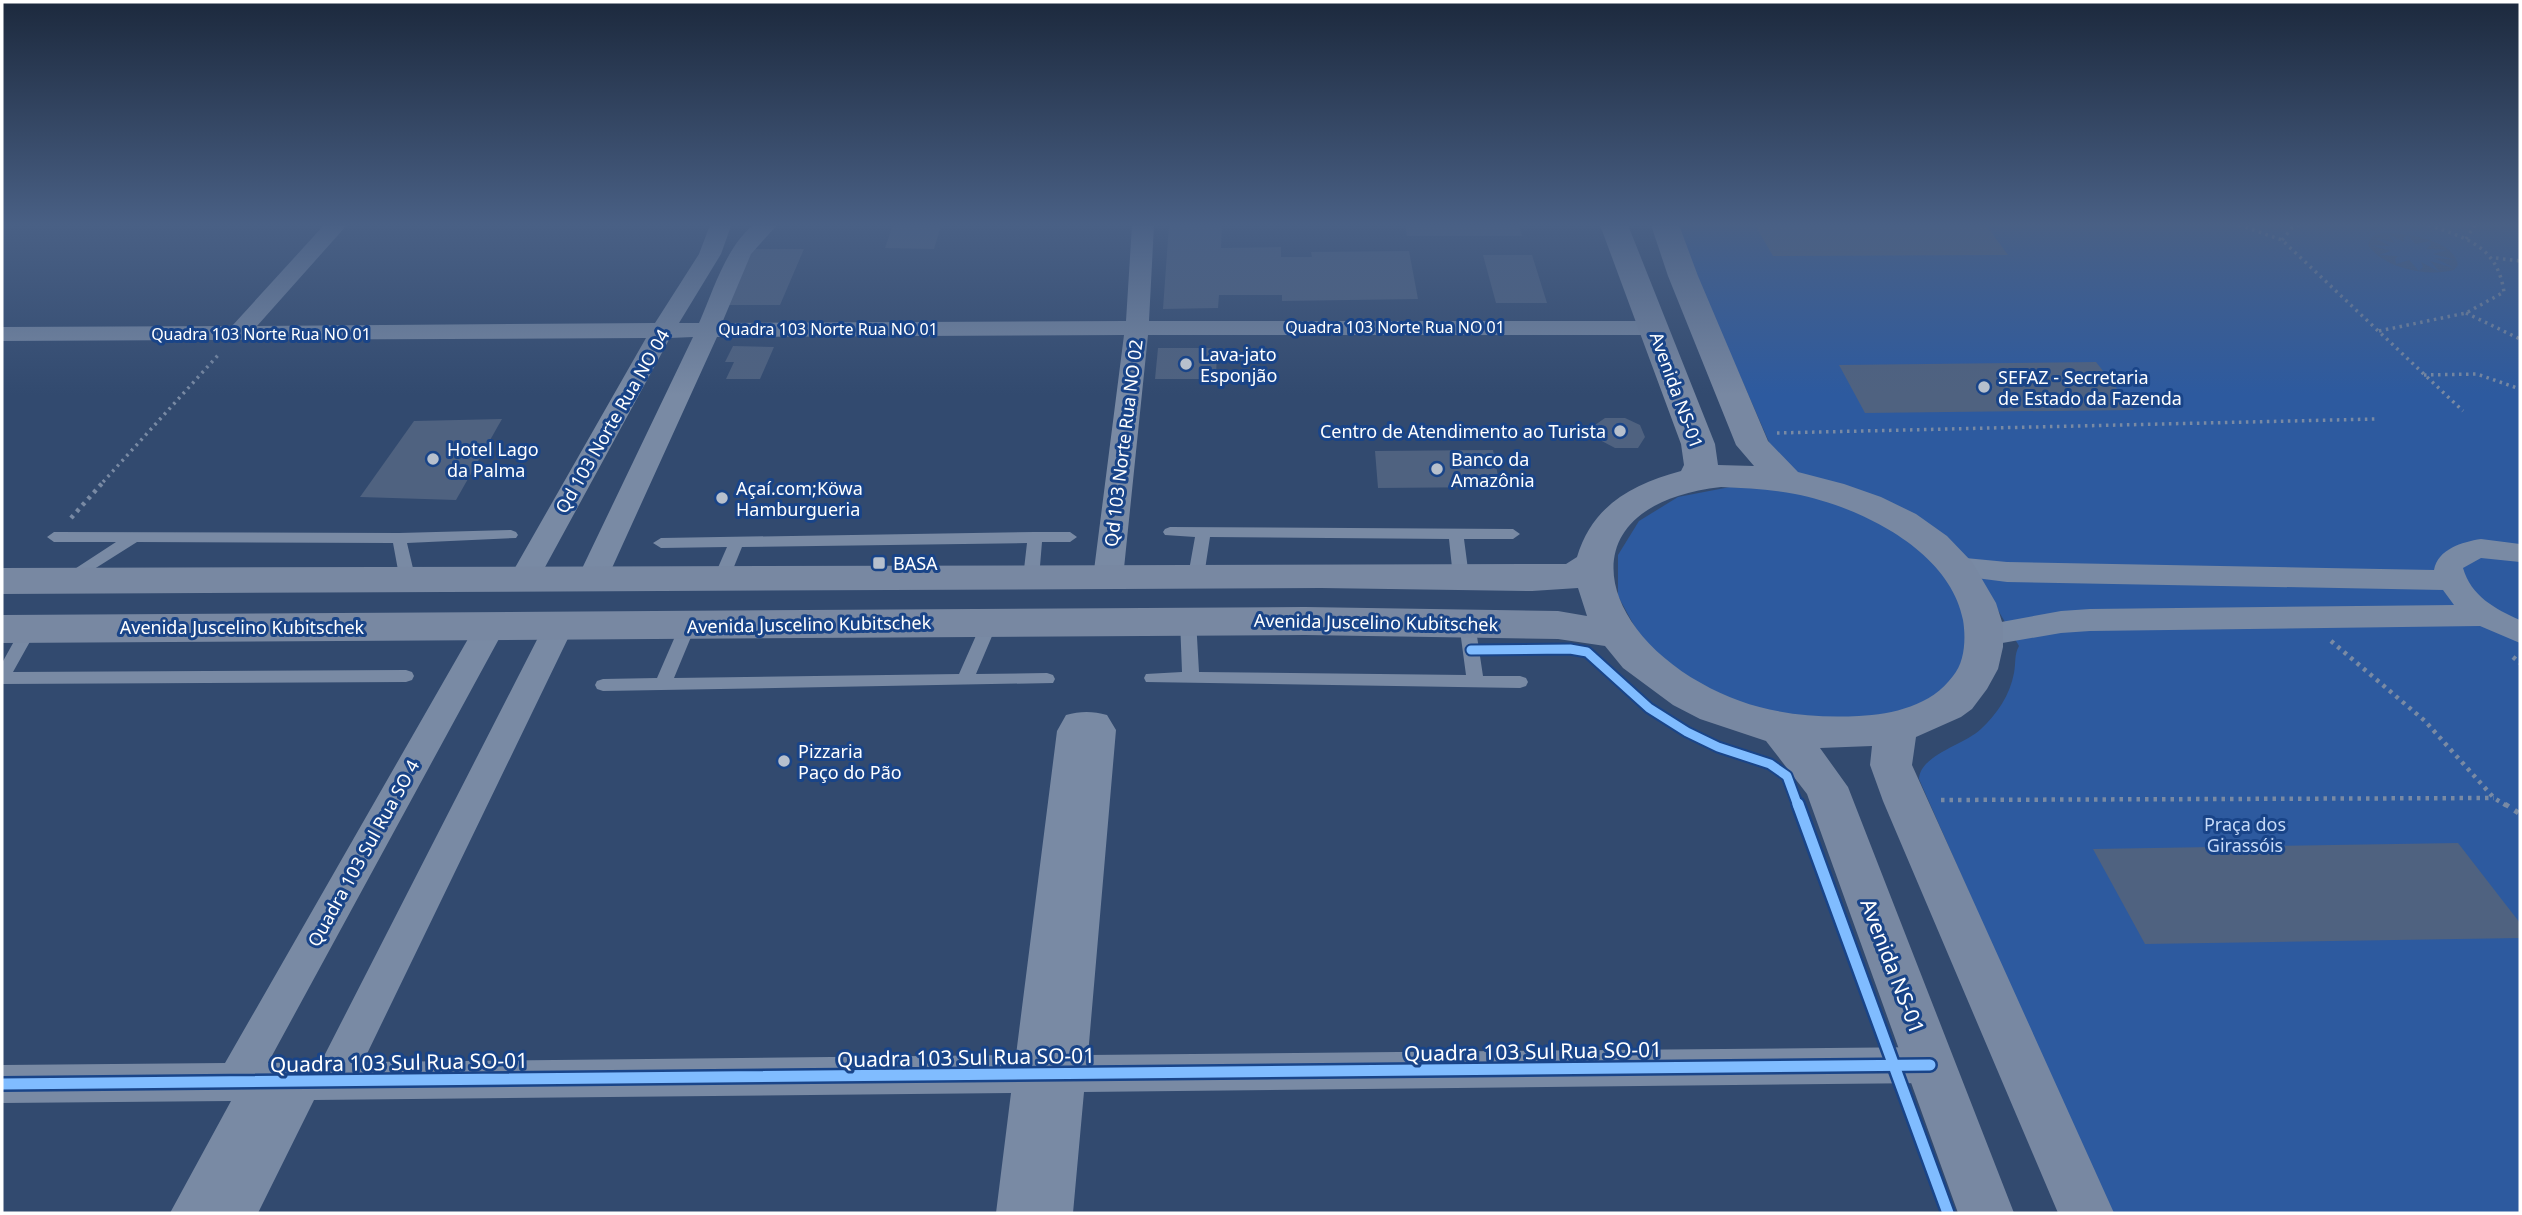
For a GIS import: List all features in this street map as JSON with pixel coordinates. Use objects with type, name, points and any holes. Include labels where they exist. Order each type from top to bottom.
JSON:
[{"type":"main road","name":"Avenida NS-01","points":[[1636,282],[1698,444],[1701,465],[1696,478]]},
{"type":"main road","points":[[1685,282],[1748,433],[1760,454],[1785,479]]},
{"type":"main road","points":[[1757,476],[1785,479],[1837,493],[1882,510],[1923,536],[1955,567],[1973,592],[1981,612],[1985,635],[1980,665],[1966,690],[1943,709],[1896,728],[1837,735],[1781,729],[1720,710],[1675,687],[1637,659],[1616,634],[1602,610],[1595,587],[1594,564],[1598,544],[1614,518],[1629,505],[1666,486],[1696,478],[1757,476]]},
{"type":"main road","points":[[2,581],[1574,576],[1594,564]]},
{"type":"main road","name":"Avenida Juscelino Kubitschek","points":[[15,629],[1188,620],[1558,625],[1616,634]]},
{"type":"main road","points":[[1896,728],[1891,765],[1905,801],[2086,1213]]},
{"type":"main road","name":"Avenida NS-01","points":[[1781,729],[1826,787],[1986,1213]]},
{"type":"street","points":[[237,334],[285,282]]},
{"type":"street","name":"Qd 103 Norte Rua NO 04","points":[[523,580],[693,282]]},
{"type":"street","points":[[592,579],[728,282]]},
{"type":"street","name":"Qd 103 Norte Rua NO 02","points":[[1108,578],[1137,328],[1140,282]]},
{"type":"street","name":"Quadra 103 Norte Rua NO 01","points":[[2,334],[1654,328]]},
{"type":"street","points":[[2520,553],[2488,548],[2468,550],[2455,556],[2448,566],[2451,580],[2470,604],[2520,632]]},
{"type":"street","points":[[1955,567],[2007,572],[2451,580]]},
{"type":"street","points":[[1985,635],[2061,622],[2486,615]]},
{"type":"street","name":"Quadra 103 Sul Rua SO 4","points":[[235,1213],[284,1081],[491,626]]},
{"type":"street","name":"Quadra 103 Sul Rua SO 4","points":[[192,1213],[284,1081],[559,626]]},
{"type":"street","points":[[1017,1213],[1049,1073],[1100,730],[1096,724],[1087,722],[1077,724],[1073,731],[1049,1073],[1052,1213]]},
{"type":"street","name":"Quadra 103 Sul Rua SO-01","points":[[2,1084],[1930,1065]]},
{"type":"lane","points":[[1171,532],[1513,534]]},
{"type":"lane","points":[[1196,576],[1203,532]]},
{"type":"lane","points":[[1457,533],[1461,577]]},
{"type":"lane","points":[[54,537],[399,538],[511,535]]},
{"type":"lane","points":[[70,580],[134,537]]},
{"type":"lane","points":[[1031,578],[1035,537]]},
{"type":"lane","points":[[662,543],[1070,537]]},
{"type":"lane","points":[[399,538],[408,581]]},
{"type":"lane","points":[[721,579],[737,542]]},
{"type":"lane","points":[[1188,620],[1191,678]]},
{"type":"lane","points":[[965,680],[990,622]]},
{"type":"lane","points":[[1467,623],[1475,681]]},
{"type":"lane","points":[[663,684],[688,625]]},
{"type":"lane","points":[[15,629],[2,678],[406,676]]},
{"type":"lane","points":[[1152,678],[1520,682]]},
{"type":"lane","points":[[603,685],[1047,679]]},
{"type":"path","points":[[2327,282],[2463,411]]},
{"type":"path","points":[[2378,331],[2466,313],[2504,292],[2504,282]]},
{"type":"path","points":[[2466,313],[2520,339]]},
{"type":"path","points":[[54,537],[237,334]]},
{"type":"path","points":[[2424,375],[2477,374],[2520,389]]},
{"type":"path","points":[[1748,433],[2376,419]]},
{"type":"path","points":[[2304,617],[2425,721],[2494,798],[2520,814]]},
{"type":"path","points":[[1905,801],[2494,798]]},
{"type":"green space","name":"Praça dos Girassóis","points":[[1699,282],[2520,282],[2520,1213],[2110,1213],[1919,779],[1927,763],[1981,729],[1997,710],[2012,681],[2019,646],[1971,564],[1798,478],[1776,458]]},
{"type":"green space","points":[[1730,487],[1789,490],[1850,506],[1904,534],[1946,572],[1970,615],[1969,658],[1942,694],[1892,718],[1825,723],[1754,709],[1690,680],[1642,640],[1618,596],[1618,555],[1639,521],[1678,497]]},
{"type":"building","points":[[737,282],[790,282],[780,305],[726,305]]},
{"type":"building","points":[[1165,282],[1415,282],[1418,299],[1282,301],[1282,295],[1219,295],[1218,308],[1163,309]]},
{"type":"building","points":[[1490,282],[1540,282],[1547,303],[1496,303]]},
{"type":"building","points":[[733,346],[774,347],[760,379],[726,379],[734,362],[725,362]]},
{"type":"building","name":"Lava-jato Esponjão","points":[[1158,348],[1217,348],[1216,379],[1155,379]]},
{"type":"building","name":"SEFAZ - Secretaria de Estado da Fazenda","points":[[2096,362],[2134,410],[1865,413],[1839,365]]},
{"type":"building","name":"Centro de Atendimento ao Turista","points":[[1605,418],[1625,418],[1640,425],[1645,437],[1638,448],[1615,448],[1598,439],[1595,425]]},
{"type":"building","name":"Hotel Lago da Palma","points":[[502,419],[456,500],[360,497],[414,421]]},
{"type":"building","name":"Banco da Amazônia","points":[[1493,450],[1500,487],[1378,488],[1375,451]]},
{"type":"building","points":[[2458,843],[2520,923],[2520,938],[2145,944],[2093,849]]},
{"type":"cycle path","points":[[1471,650],[1570,649],[1587,652],[1649,708],[1687,732],[1718,747],[1770,764],[1787,776],[1948,1213]]},
{"type":"cycle path","points":[[2,1084],[1930,1065]]},
{"type":"place","name":"Lava-jato Esponjão","points":[[1186,364]]},
{"type":"place","name":"SEFAZ - Secretaria de Estado da Fazenda","points":[[1984,387]]},
{"type":"place","name":"Centro de Atendimento ao Turista","points":[[1620,431]]},
{"type":"place","name":"Hotel Lago da Palma","points":[[433,459]]},
{"type":"place","name":"Banco da Amazônia","points":[[1437,469]]},
{"type":"place","name":"Açaí.com;Köwa Hamburgueria","points":[[722,498]]},
{"type":"place","name":"BASA","points":[[879,563]]},
{"type":"place","name":"Pizzaria Paço do Pão","points":[[784,761]]}]
